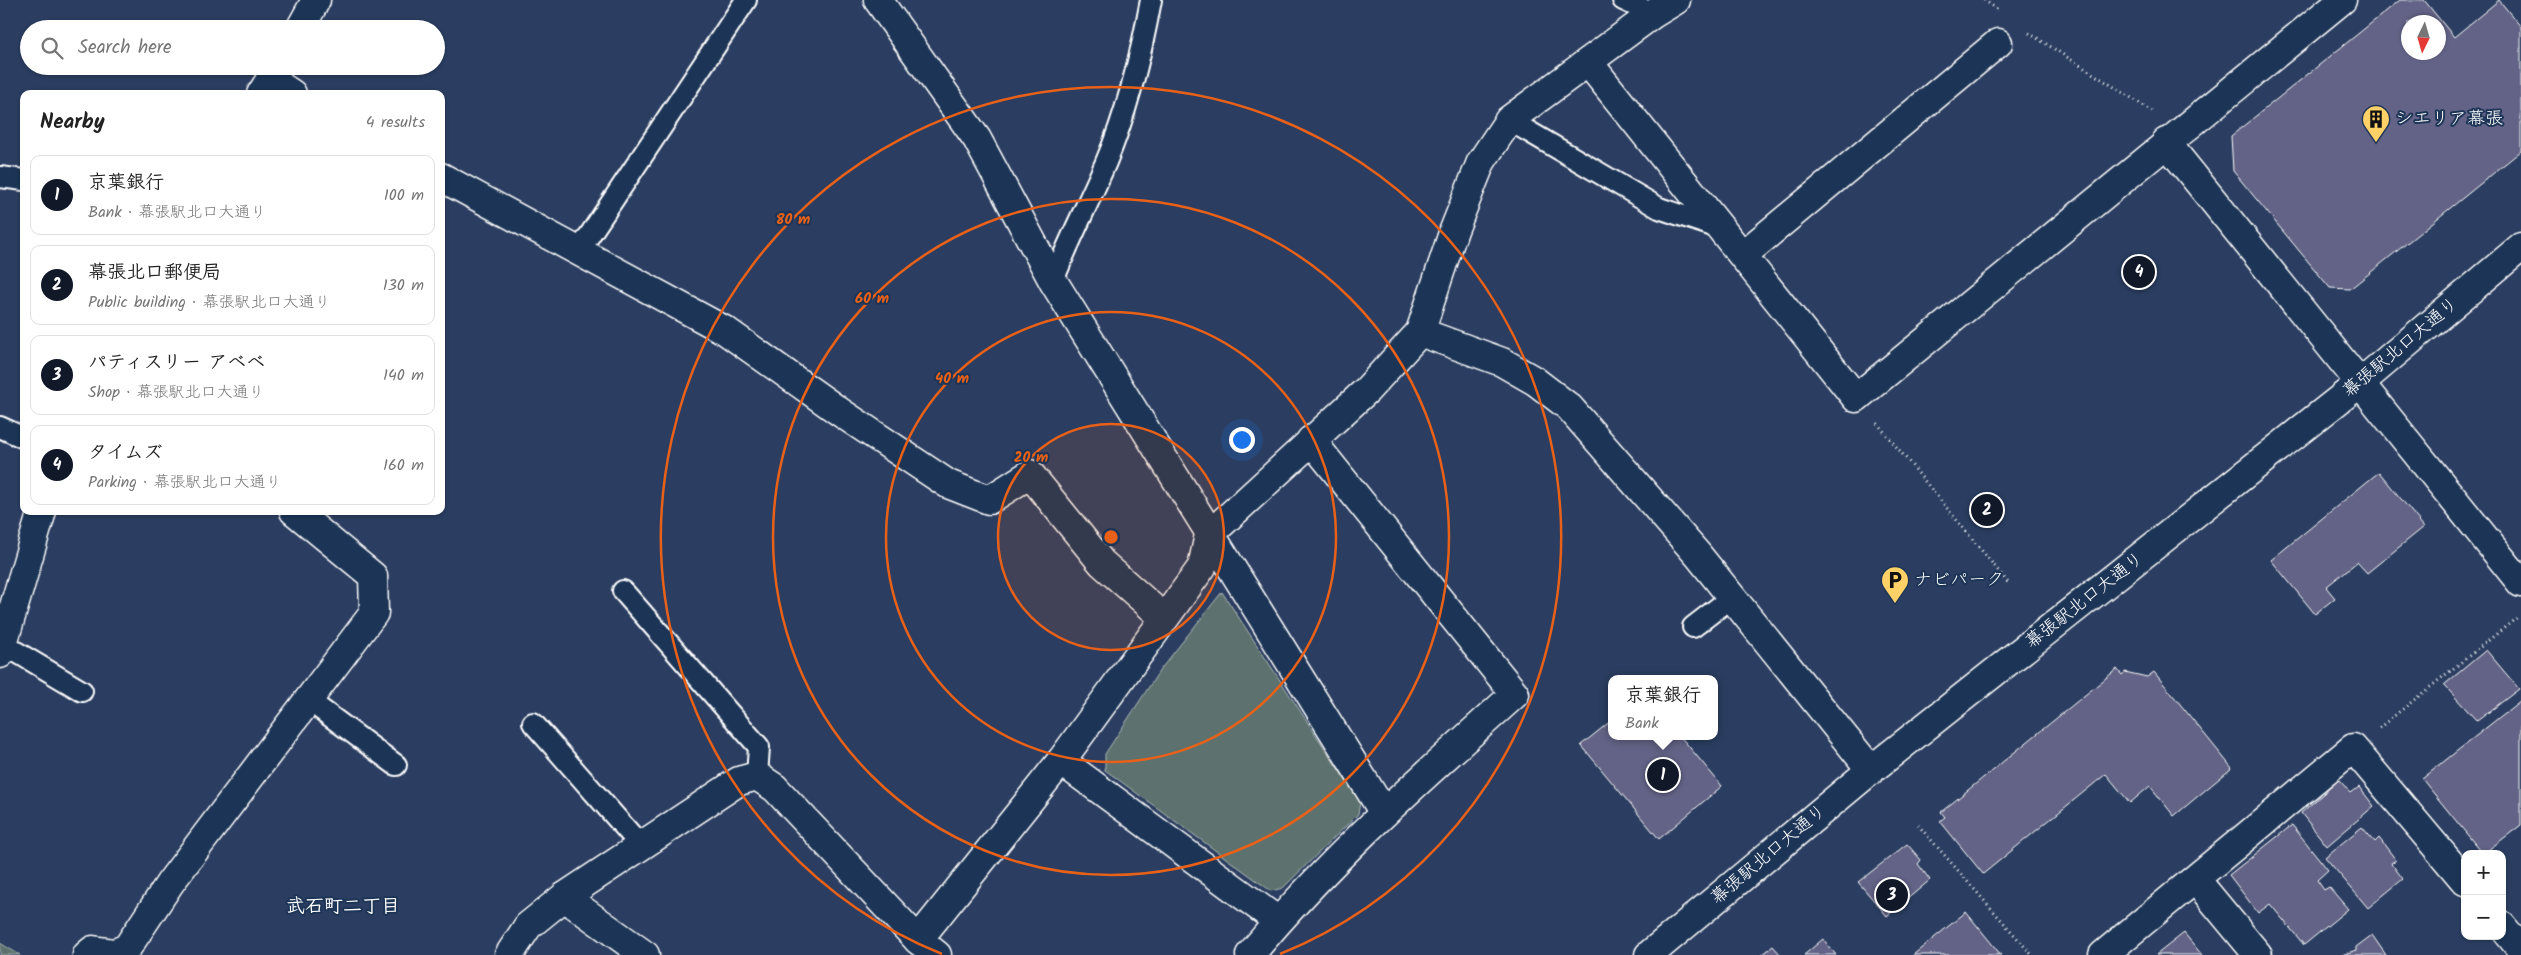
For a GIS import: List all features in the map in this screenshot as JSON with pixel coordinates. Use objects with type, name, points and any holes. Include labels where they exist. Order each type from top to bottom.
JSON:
[{"type":"street","points":[[305,20],[316,0]]},
{"type":"street","points":[[878,0],[977,139],[1053,281],[1209,535],[1384,813]]},
{"type":"street","points":[[509,955],[528,926],[564,897],[739,781],[757,776],[775,788],[927,948],[1202,567],[1209,535],[1367,390],[1420,332],[1454,230],[1480,162],[1509,120],[1652,14],[1676,0]]},
{"type":"street","points":[[1588,62],[1856,398],[2342,0]]},
{"type":"street","points":[[1742,255],[1998,42]]},
{"type":"street","points":[[2174,136],[2360,383],[2521,583]]},
{"type":"street","points":[[445,179],[726,331],[840,412],[948,484],[989,500],[1030,474],[1102,563],[1164,618]]},
{"type":"street","name":"幕張駅北口大通り","points":[[1649,955],[1871,770],[2360,383],[2521,247]]},
{"type":"street","points":[[1420,332],[1502,362],[1560,400],[1576,415],[1732,597],[1871,770]]},
{"type":"street","points":[[1250,955],[1278,921],[1384,813],[1515,694],[1311,440]]},
{"type":"street","points":[[2,649],[41,515]]},
{"type":"street","points":[[87,955],[94,950],[115,953],[127,948],[170,883],[307,699],[374,613],[373,576],[299,515]]},
{"type":"street","points":[[2103,955],[2196,880],[2353,748],[2461,877]]},
{"type":"street","points":[[1061,761],[1278,921]]},
{"type":"street","points":[[2196,880],[2258,955]]},
{"type":"street","points":[[564,897],[645,955]]},
{"type":"street","points":[[2506,931],[2521,949]]},
{"type":"lane","points":[[579,251],[746,0]]},
{"type":"lane","points":[[1053,281],[1065,249],[1106,161],[1141,56],[1151,0]]},
{"type":"lane","points":[[1623,0],[1652,14]]},
{"type":"lane","points":[[1509,120],[1658,208],[1719,228]]},
{"type":"lane","points":[[0,177],[20,180]]},
{"type":"lane","points":[[0,427],[20,436]]},
{"type":"lane","points":[[623,591],[758,747],[757,776]]},
{"type":"lane","points":[[1692,627],[1732,597]]},
{"type":"lane","points":[[2,649],[82,691]]},
{"type":"lane","points":[[307,699],[396,765]]},
{"type":"lane","points":[[533,723],[642,847]]},
{"type":"path","points":[[1984,0],[2005,15]]},
{"type":"path","points":[[2025,30],[2169,120],[2174,136]]},
{"type":"path","points":[[1856,398],[2010,585]]},
{"type":"path","points":[[2353,748],[2521,614]]},
{"type":"path","points":[[1918,825],[2032,955]]},
{"type":"green space","points":[[1222,592],[1360,802],[1358,814],[1283,888],[1271,891],[1105,770],[1105,754],[1160,670]]},
{"type":"green space","points":[[0,943],[20,955],[0,955]]},
{"type":"building","name":"シエリア幕張","points":[[2400,0],[2424,0],[2436,15],[2401,15],[2401,60],[2446,60],[2446,27],[2454,37],[2499,0],[2521,27],[2521,151],[2350,289],[2330,288],[2233,171],[2231,136]]},
{"type":"building","points":[[2379,472],[2424,527],[2367,573],[2357,562],[2326,587],[2335,598],[2315,614],[2271,560]]},
{"type":"building","points":[[2486,650],[2519,689],[2477,721],[2444,685]]},
{"type":"building","points":[[2117,669],[2122,675],[2125,672],[2147,677],[2154,672],[2232,768],[2174,816],[2150,786],[2130,803],[2106,774],[1983,874],[1940,821],[1945,817],[1941,812]]},
{"type":"building","points":[[2521,700],[2521,825],[2488,850],[2480,850],[2422,779]]},
{"type":"building","points":[[1608,723],[1608,740],[1683,740],[1722,786],[1659,839],[1581,745]]},
{"type":"building","points":[[2339,780],[2351,793],[2359,787],[2374,806],[2327,846],[2301,813]]},
{"type":"building","points":[[2292,825],[2328,870],[2317,880],[2324,890],[2329,887],[2348,909],[2304,945],[2270,904],[2258,913],[2229,875]]},
{"type":"building","points":[[2362,827],[2375,842],[2379,838],[2396,860],[2391,863],[2403,879],[2368,908],[2325,857]]},
{"type":"building","points":[[1907,844],[1921,860],[1918,864],[1930,880],[1887,916],[1858,882]]},
{"type":"building","points":[[1966,912],[2001,955],[1913,955]]},
{"type":"building","points":[[2184,933],[2202,955],[2156,955]]},
{"type":"building","points":[[2372,935],[2386,955],[2342,955],[2356,950],[2356,947]]},
{"type":"building","points":[[1823,939],[1836,955],[1804,955]]},
{"type":"building","points":[[1773,946],[1781,955],[1762,955]]},
{"type":"place","name":"シエリア幕張","points":[[2376,143]]},
{"type":"place","name":"タイムズ","points":[[2139,272]]},
{"type":"place","name":"幕張北口郵便局","points":[[1987,510]]},
{"type":"place","name":"ナビパーク","points":[[1895,604]]},
{"type":"place","name":"京葉銀行","points":[[1663,775]]},
{"type":"place","name":"パティスリー アベベ","points":[[1892,895]]},
{"type":"district","name":"武石町二丁目","points":[[343,907]]}]
